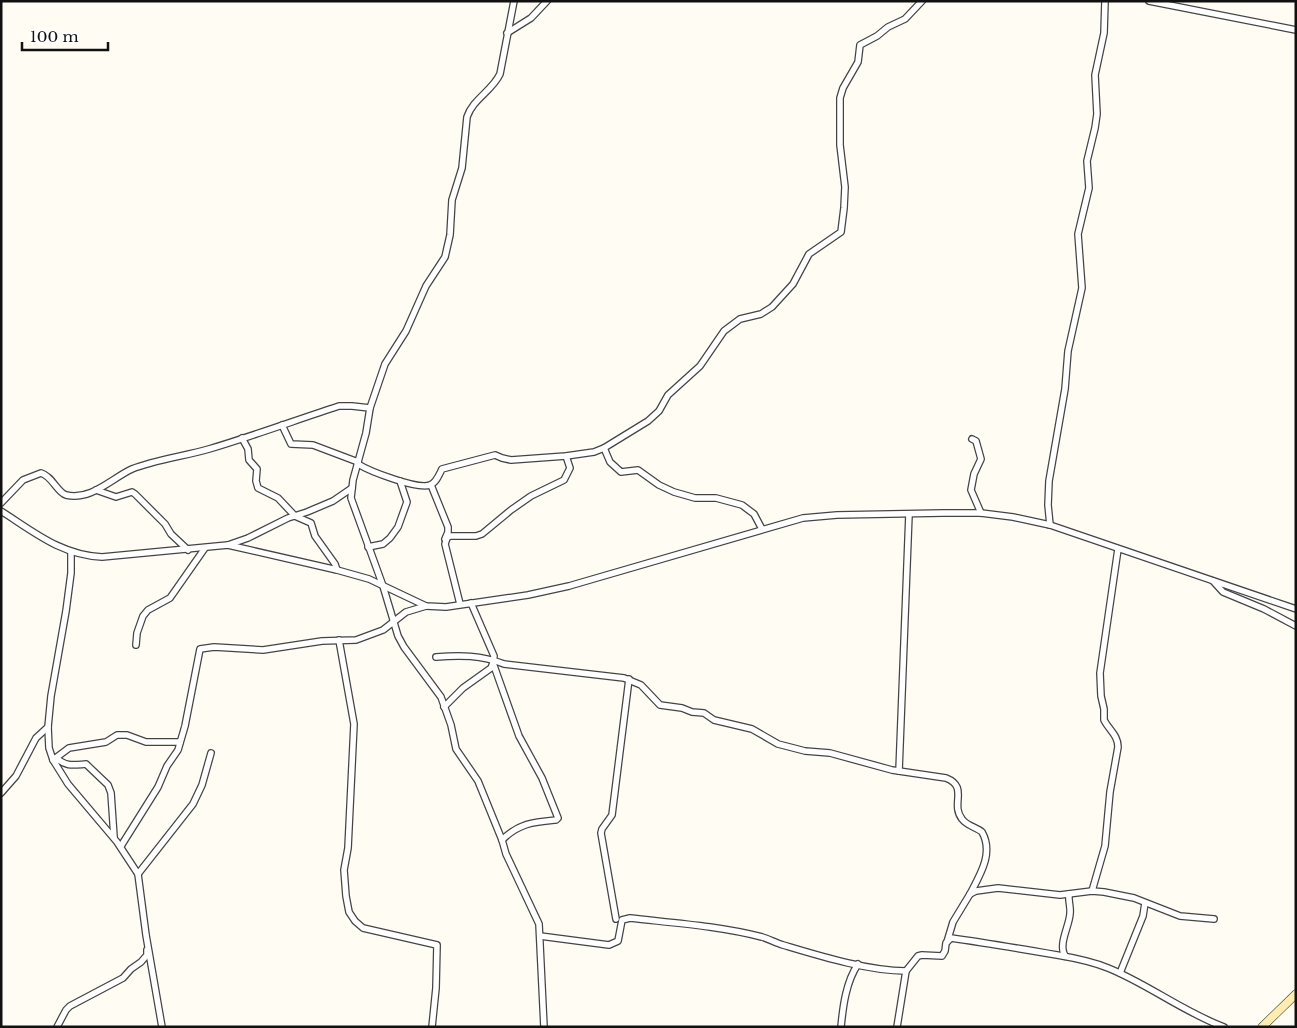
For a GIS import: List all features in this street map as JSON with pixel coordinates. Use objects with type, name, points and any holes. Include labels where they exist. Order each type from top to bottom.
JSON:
[{"type":"main road","points":[[1262,1027],[1296,994]]},
{"type":"street","points":[[514,1],[500,74],[496,82],[476,101],[467,117],[462,168],[452,200],[450,235],[445,257],[426,286],[406,331],[385,364],[370,408],[366,433],[352,488],[352,502],[383,586],[393,622],[404,647],[434,686],[444,707],[456,749],[478,781],[506,854],[539,924],[544,1027]]},
{"type":"street","points":[[507,33],[531,18],[547,1]]},
{"type":"street","points":[[282,425],[291,444],[312,445],[358,463],[367,469],[419,486],[431,485],[435,482],[442,469],[495,455],[511,460],[566,456],[604,448],[654,416],[668,395],[700,366],[724,331],[740,319],[761,314],[772,308],[793,284],[810,254],[841,232],[844,201],[839,111],[842,88],[858,62],[860,45],[877,36],[888,27],[905,19],[922,1]]},
{"type":"street","points":[[1050,525],[1048,505],[1049,481],[1065,389],[1068,351],[1082,288],[1078,234],[1089,188],[1087,161],[1097,114],[1095,75],[1104,34],[1105,1]]},
{"type":"street","points":[[1149,1],[1296,30]]},
{"type":"street","points":[[1,504],[23,480],[31,475],[46,474],[63,493],[67,495],[81,495],[96,490],[134,468],[209,449],[339,406],[370,408]]},
{"type":"street","points":[[242,438],[248,449],[249,460],[257,469],[256,481],[258,488],[278,498],[296,516],[311,523],[313,533],[335,564],[337,570]]},
{"type":"street","points":[[972,439],[976,441],[981,457],[974,474],[971,493],[981,513]]},
{"type":"street","points":[[604,448],[610,462],[621,472],[638,470],[659,485],[674,492],[695,498],[716,498],[742,505],[754,514],[762,529]]},
{"type":"street","points":[[445,541],[450,536],[476,536],[482,534],[531,496],[564,480],[570,468],[566,456]]},
{"type":"street","points":[[368,547],[383,544],[398,527],[407,502],[400,481]]},
{"type":"street","points":[[431,485],[448,527],[445,541],[460,604]]},
{"type":"street","points":[[1,511],[48,542],[71,552],[102,558],[228,545],[333,501],[352,488]]},
{"type":"street","points":[[96,490],[116,497],[132,492],[165,524],[188,550]]},
{"type":"street","points":[[121,846],[158,787],[167,766],[178,750],[185,726],[200,650],[214,647],[275,650],[285,646],[356,640],[383,630],[406,612],[426,606],[446,607],[528,595],[569,586],[803,518],[818,516],[981,513],[1050,525],[1296,609]]},
{"type":"street","points":[[899,771],[910,514]]},
{"type":"street","points":[[228,545],[369,579],[426,606]]},
{"type":"street","points":[[136,645],[137,633],[143,616],[148,610],[170,598],[205,548]]},
{"type":"street","points":[[1092,891],[1105,846],[1110,792],[1118,747],[1113,731],[1104,720],[1100,673],[1118,549]]},
{"type":"street","points":[[71,552],[71,573],[48,727],[49,748],[68,784],[121,846],[138,874],[162,1027]]},
{"type":"street","points":[[1213,581],[1222,592],[1296,626]]},
{"type":"street","points":[[471,603],[494,656],[494,662],[519,736],[542,778],[558,818],[514,829],[502,840]]},
{"type":"street","points":[[339,640],[354,724],[348,848],[344,870],[349,912],[363,928],[437,945],[436,988],[432,1027]]},
{"type":"street","points":[[436,657],[469,656],[504,664],[629,679],[641,685],[660,705],[682,708],[704,714],[714,720],[752,729],[778,744],[805,752],[830,753],[872,766],[946,778],[956,782],[958,786],[959,813],[967,824],[982,832],[987,853],[981,873],[953,922],[942,956],[918,956],[906,970],[897,1027]]},
{"type":"street","points":[[444,707],[463,688],[491,668],[494,662]]},
{"type":"street","points":[[616,919],[601,833],[612,815],[629,679]]},
{"type":"street","points":[[1,793],[16,776],[36,738],[48,727]]},
{"type":"street","points":[[55,759],[69,748],[106,742],[118,735],[128,735],[146,742],[180,742]]},
{"type":"street","points":[[138,874],[193,804],[202,785],[211,753]]},
{"type":"street","points":[[55,759],[67,765],[86,764],[108,785],[111,793],[114,838]]},
{"type":"street","points":[[970,894],[976,890],[998,888],[1069,894],[1092,891],[1118,894],[1180,916],[1214,919]]},
{"type":"street","points":[[1065,956],[1063,946],[1070,913],[1069,894]]},
{"type":"street","points":[[1120,973],[1143,916],[1145,903]]},
{"type":"street","points":[[540,936],[609,945],[618,942],[622,920],[630,918],[710,927],[763,937],[782,944],[858,964],[877,968],[906,970]]},
{"type":"street","points":[[947,944],[951,938],[1037,950],[1088,960],[1120,973],[1206,1020],[1224,1027]]},
{"type":"street","points":[[57,1027],[70,1006],[123,978],[141,962],[148,946]]},
{"type":"street","points":[[841,1027],[846,992],[858,964]]}]
